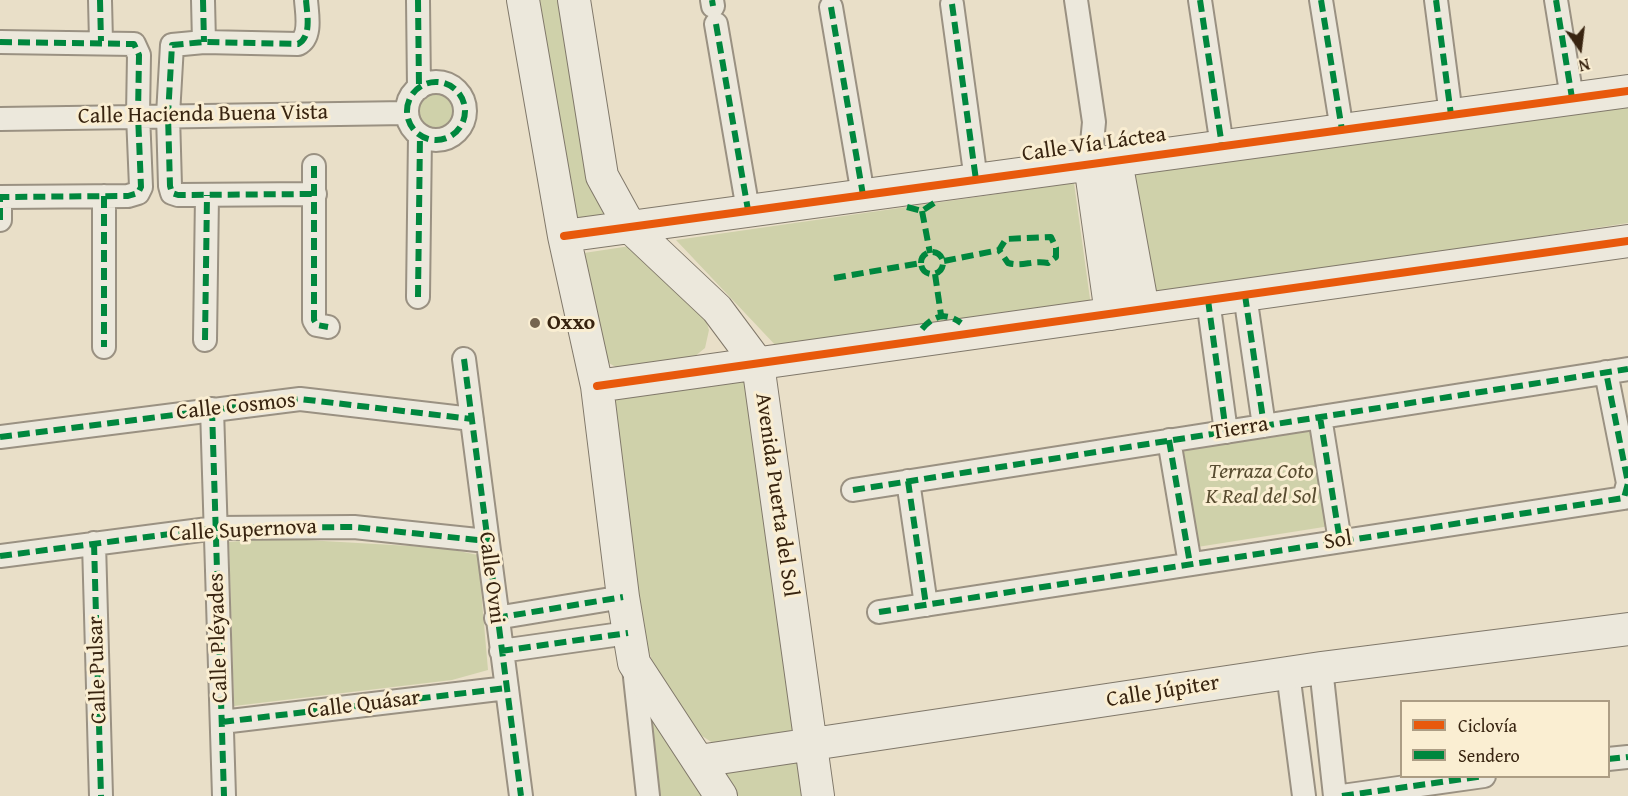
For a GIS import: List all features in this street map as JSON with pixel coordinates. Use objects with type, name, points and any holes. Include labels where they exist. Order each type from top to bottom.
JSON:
[{"type":"street","points":[[100,0],[101,41]]},
{"type":"street","points":[[203,0],[204,42]]},
{"type":"street","points":[[306,0],[307,34],[302,42],[292,45],[204,42],[172,45],[168,115],[170,186],[172,193],[207,195],[315,194]]},
{"type":"street","points":[[418,0],[419,88]]},
{"type":"street","points":[[523,0],[564,236],[597,386],[648,796]]},
{"type":"street","name":"Avenida Puerta del Sol","points":[[574,0],[603,176],[630,227],[717,309],[758,363],[818,796]]},
{"type":"street","points":[[1076,0],[1094,122],[1143,309]]},
{"type":"street","points":[[1200,0],[1222,146]]},
{"type":"street","points":[[1321,0],[1342,130]]},
{"type":"street","points":[[1436,0],[1451,115]]},
{"type":"street","points":[[1556,0],[1572,98]]},
{"type":"street","points":[[952,4],[976,180]]},
{"type":"street","points":[[831,7],[863,195]]},
{"type":"street","points":[[713,10],[748,210]]},
{"type":"street","points":[[0,42],[130,42],[138,50],[140,190],[128,196],[0,197],[0,220]]},
{"type":"street","points":[[434,82],[451,86],[462,98],[465,115],[458,130],[444,139],[428,139],[411,126],[407,113],[410,99],[419,88],[434,82]]},
{"type":"street","name":"Calle Vía Láctea","points":[[564,236],[1628,90]]},
{"type":"street","name":"Calle Hacienda Buena Vista","points":[[0,118],[407,113]]},
{"type":"street","points":[[418,297],[420,135]]},
{"type":"street","points":[[1103,162],[1111,314]]},
{"type":"street","points":[[314,166],[314,320],[316,325],[328,327]]},
{"type":"street","points":[[205,340],[207,195]]},
{"type":"street","points":[[104,196],[104,347]]},
{"type":"street","points":[[597,386],[1628,241]]},
{"type":"street","points":[[1245,295],[1264,426]]},
{"type":"street","points":[[1208,300],[1226,432]]},
{"type":"street","points":[[705,371],[718,340],[717,309]]},
{"type":"street","name":"Calle Ovni","points":[[464,359],[521,796]]},
{"type":"street","name":"Tierra","points":[[853,490],[1628,369]]},
{"type":"street","name":"Sol","points":[[879,612],[1624,498],[1628,483],[1606,372]]},
{"type":"street","name":"Calle Cosmos","points":[[0,437],[300,399],[472,419]]},
{"type":"street","name":"Calle Pléyades","points":[[212,409],[224,796]]},
{"type":"street","points":[[1320,417],[1340,541]]},
{"type":"street","points":[[1169,440],[1190,564]]},
{"type":"street","points":[[908,481],[926,605]]},
{"type":"street","name":"Calle Supernova","points":[[0,556],[216,528],[354,527],[487,541]]},
{"type":"street","name":"Calle Pulsar","points":[[94,543],[101,796]]},
{"type":"street","points":[[496,618],[623,597]]},
{"type":"street","name":"Calle Júpiter","points":[[699,761],[812,746],[1321,668],[1628,629]]},
{"type":"street","points":[[501,651],[631,648]]},
{"type":"street","points":[[631,648],[721,796]]},
{"type":"street","points":[[1321,668],[1335,796]]},
{"type":"street","points":[[1288,673],[1304,796]]},
{"type":"street","name":"Calle Quásar","points":[[222,722],[507,688]]},
{"type":"street","points":[[1610,759],[1628,757]]},
{"type":"street","points":[[1342,796],[1393,793],[1478,778]]},
{"type":"green space","points":[[540,0],[565,0],[620,219],[574,225]]},
{"type":"green space","points":[[437,91],[451,97],[457,111],[451,125],[437,131],[423,125],[417,111],[423,97]]},
{"type":"green space","points":[[1628,104],[1628,223],[1150,297],[1131,175]]},
{"type":"green space","points":[[1074,183],[1091,306],[779,349],[676,240]]},
{"type":"green space","points":[[637,245],[704,314],[709,330],[705,348],[689,361],[623,371],[605,361],[584,253]]},
{"type":"green space","points":[[748,378],[796,723],[791,732],[713,743],[696,732],[664,690],[646,645],[610,395]]},
{"type":"green space","name":"Terraza Coto K Real del Sol","points":[[1314,424],[1330,526],[1191,548],[1175,447]]},
{"type":"green space","points":[[272,538],[444,548],[478,555],[488,670],[452,680],[234,706],[229,542]]},
{"type":"green space","points":[[644,697],[705,796],[654,796]]},
{"type":"green space","points":[[802,758],[806,796],[734,796],[718,768]]},
{"type":"marked path","points":[[100,0],[101,41]]},
{"type":"marked path","points":[[203,0],[204,42]]},
{"type":"marked path","points":[[306,0],[307,31],[298,44],[204,42],[172,45],[168,115],[170,186],[172,193],[178,195],[315,194]]},
{"type":"marked path","points":[[418,0],[419,88]]},
{"type":"marked path","points":[[712,0],[713,6]]},
{"type":"marked path","points":[[1200,0],[1222,146]]},
{"type":"marked path","points":[[1321,0],[1342,130]]},
{"type":"marked path","points":[[1436,0],[1451,115]]},
{"type":"marked path","points":[[1556,0],[1572,98]]},
{"type":"marked path","points":[[952,4],[976,180]]},
{"type":"marked path","points":[[831,7],[863,195]]},
{"type":"marked path","points":[[716,24],[748,210]]},
{"type":"marked path","points":[[0,42],[134,44],[139,55],[138,115],[141,187],[138,193],[128,196],[0,197]]},
{"type":"marked path","points":[[436,82],[447,84],[460,95],[465,111],[463,122],[452,135],[436,140],[425,138],[412,127],[407,111],[409,100],[420,87],[436,82]]},
{"type":"marked path","points":[[418,297],[420,135]]},
{"type":"marked path","points":[[314,166],[314,320],[317,325],[328,327]]},
{"type":"marked path","points":[[205,340],[207,195]]},
{"type":"marked path","points":[[104,196],[104,347]]},
{"type":"marked path","points":[[0,197],[0,220]]},
{"type":"marked path","points":[[907,207],[922,211],[934,203]]},
{"type":"marked path","points":[[922,211],[930,253]]},
{"type":"marked path","points":[[944,261],[999,250],[1006,239],[1051,237],[1056,248],[1056,257],[1048,263],[1013,264],[1008,263],[999,250]]},
{"type":"marked path","points":[[932,252],[940,255],[943,263],[940,271],[932,274],[924,271],[921,263],[924,255],[932,252]]},
{"type":"marked path","points":[[834,278],[921,263]]},
{"type":"marked path","points":[[935,274],[941,315]]},
{"type":"marked path","points":[[1245,295],[1264,426]]},
{"type":"marked path","points":[[1208,300],[1226,432]]},
{"type":"marked path","points":[[922,329],[936,318],[945,316],[961,323]]},
{"type":"marked path","points":[[464,359],[521,796]]},
{"type":"marked path","points":[[853,490],[1628,369]]},
{"type":"marked path","points":[[879,612],[1624,498],[1628,483],[1606,372]]},
{"type":"marked path","points":[[0,437],[300,399],[472,419]]},
{"type":"marked path","points":[[212,409],[224,796]]},
{"type":"marked path","points":[[1320,417],[1340,541]]},
{"type":"marked path","points":[[1169,440],[1190,564]]},
{"type":"marked path","points":[[908,481],[926,605]]},
{"type":"marked path","points":[[0,556],[216,528],[354,527],[487,541]]},
{"type":"marked path","points":[[94,543],[101,796]]},
{"type":"marked path","points":[[496,618],[623,597]]},
{"type":"marked path","points":[[501,651],[628,633]]},
{"type":"marked path","points":[[222,722],[507,688]]},
{"type":"marked path","points":[[1610,759],[1628,757]]},
{"type":"marked path","points":[[1342,796],[1470,778]]},
{"type":"cycle path","points":[[564,236],[1628,91]]},
{"type":"cycle path","points":[[597,386],[1628,241]]},
{"type":"place","name":"Oxxo","points":[[535,323]]}]
